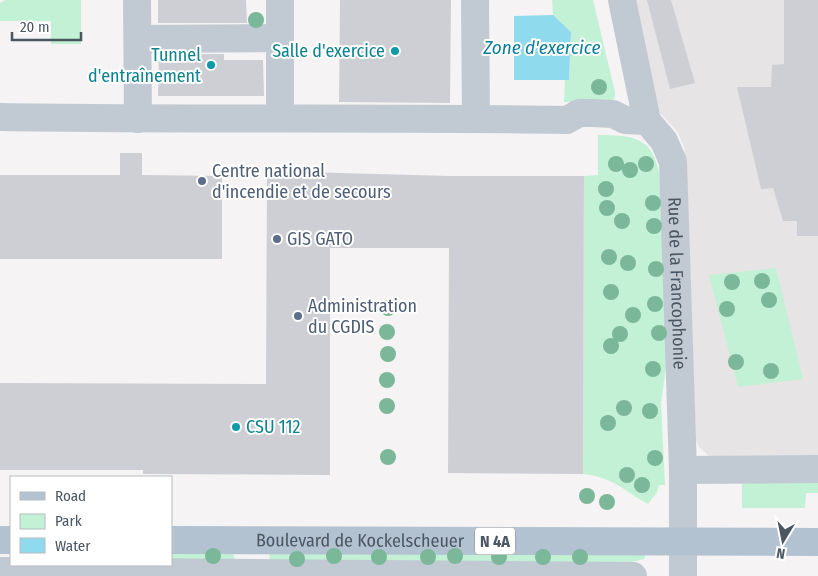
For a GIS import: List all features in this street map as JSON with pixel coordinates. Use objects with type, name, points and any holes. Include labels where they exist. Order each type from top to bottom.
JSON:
[{"type":"main road","name":"Boulevard de Kockelscheuer","points":[[172,540],[818,542]]},
{"type":"street","points":[[137,0],[138,119]]},
{"type":"street","points":[[280,0],[280,118]]},
{"type":"street","points":[[475,0],[476,119]]},
{"type":"street","points":[[0,117],[567,120],[577,128],[614,128],[636,120],[622,0]]},
{"type":"street","points":[[138,40],[280,38]]},
{"type":"street","name":"Rue de la Francophonie","points":[[636,120],[664,140],[672,162],[683,470],[683,576]]},
{"type":"street","points":[[683,470],[816,469]]},
{"type":"street","points":[[248,572],[249,540]]},
{"type":"street","name":"Boulevard de Kockelscheuer","points":[[0,571],[92,568],[248,572],[633,576]]},
{"type":"shaded area","points":[[632,0],[818,0],[818,459],[709,456],[699,447],[696,440],[684,147],[677,131],[658,111]]},
{"type":"green space","points":[[5,0],[81,0],[81,44],[51,44],[51,21],[0,21],[0,3]]},
{"type":"green space","points":[[552,0],[593,0],[615,92],[615,97],[611,102],[564,102],[565,79],[569,80],[571,32],[553,15]]},
{"type":"green space","points":[[598,135],[627,137],[645,144],[656,160],[662,188],[668,354],[661,403],[665,485],[659,485],[657,492],[648,504],[610,481],[583,474],[584,176],[598,175]]},
{"type":"green space","points":[[776,268],[803,379],[738,387],[709,275]]},
{"type":"green space","points":[[742,482],[818,483],[818,493],[806,493],[805,508],[742,508]]},
{"type":"green space","points":[[172,550],[234,551],[234,559],[172,561]]},
{"type":"green space","points":[[269,552],[646,554],[644,559],[623,564],[270,561]]},
{"type":"water","name":"Zone d'exercice","points":[[553,15],[571,32],[569,80],[514,80],[514,16]]},
{"type":"building","points":[[158,0],[246,0],[247,23],[158,23]]},
{"type":"building","name":"Salle d'exercice","points":[[340,0],[451,0],[450,103],[339,102]]},
{"type":"building","points":[[647,0],[671,0],[695,83],[670,89]]},
{"type":"building","points":[[784,0],[818,0],[818,236],[797,236],[797,221],[783,221],[773,188],[761,189],[737,87],[771,87],[772,65],[784,64]]},
{"type":"building","name":"Tunnel d'entraînement","points":[[159,54],[224,54],[224,60],[263,60],[264,96],[158,96]]},
{"type":"building","name":"Centre national d'incendie et de secours","points":[[120,153],[142,153],[142,175],[222,176],[222,259],[0,259],[0,175],[120,175]]},
{"type":"building","points":[[267,171],[449,176],[584,176],[583,474],[448,473],[449,248],[330,248],[330,475],[143,474],[143,470],[0,470],[0,383],[266,384]]},
{"type":"place","name":"Salle d'exercice","points":[[395,51]]},
{"type":"place","name":"Tunnel d'entraînement","points":[[211,65]]},
{"type":"place","name":"Centre national d'incendie et de secours","points":[[202,181]]},
{"type":"place","name":"GIS GATO","points":[[277,239]]},
{"type":"place","name":"Administration du CGDIS","points":[[298,316]]},
{"type":"place","name":"CSU 112","points":[[236,427]]}]
